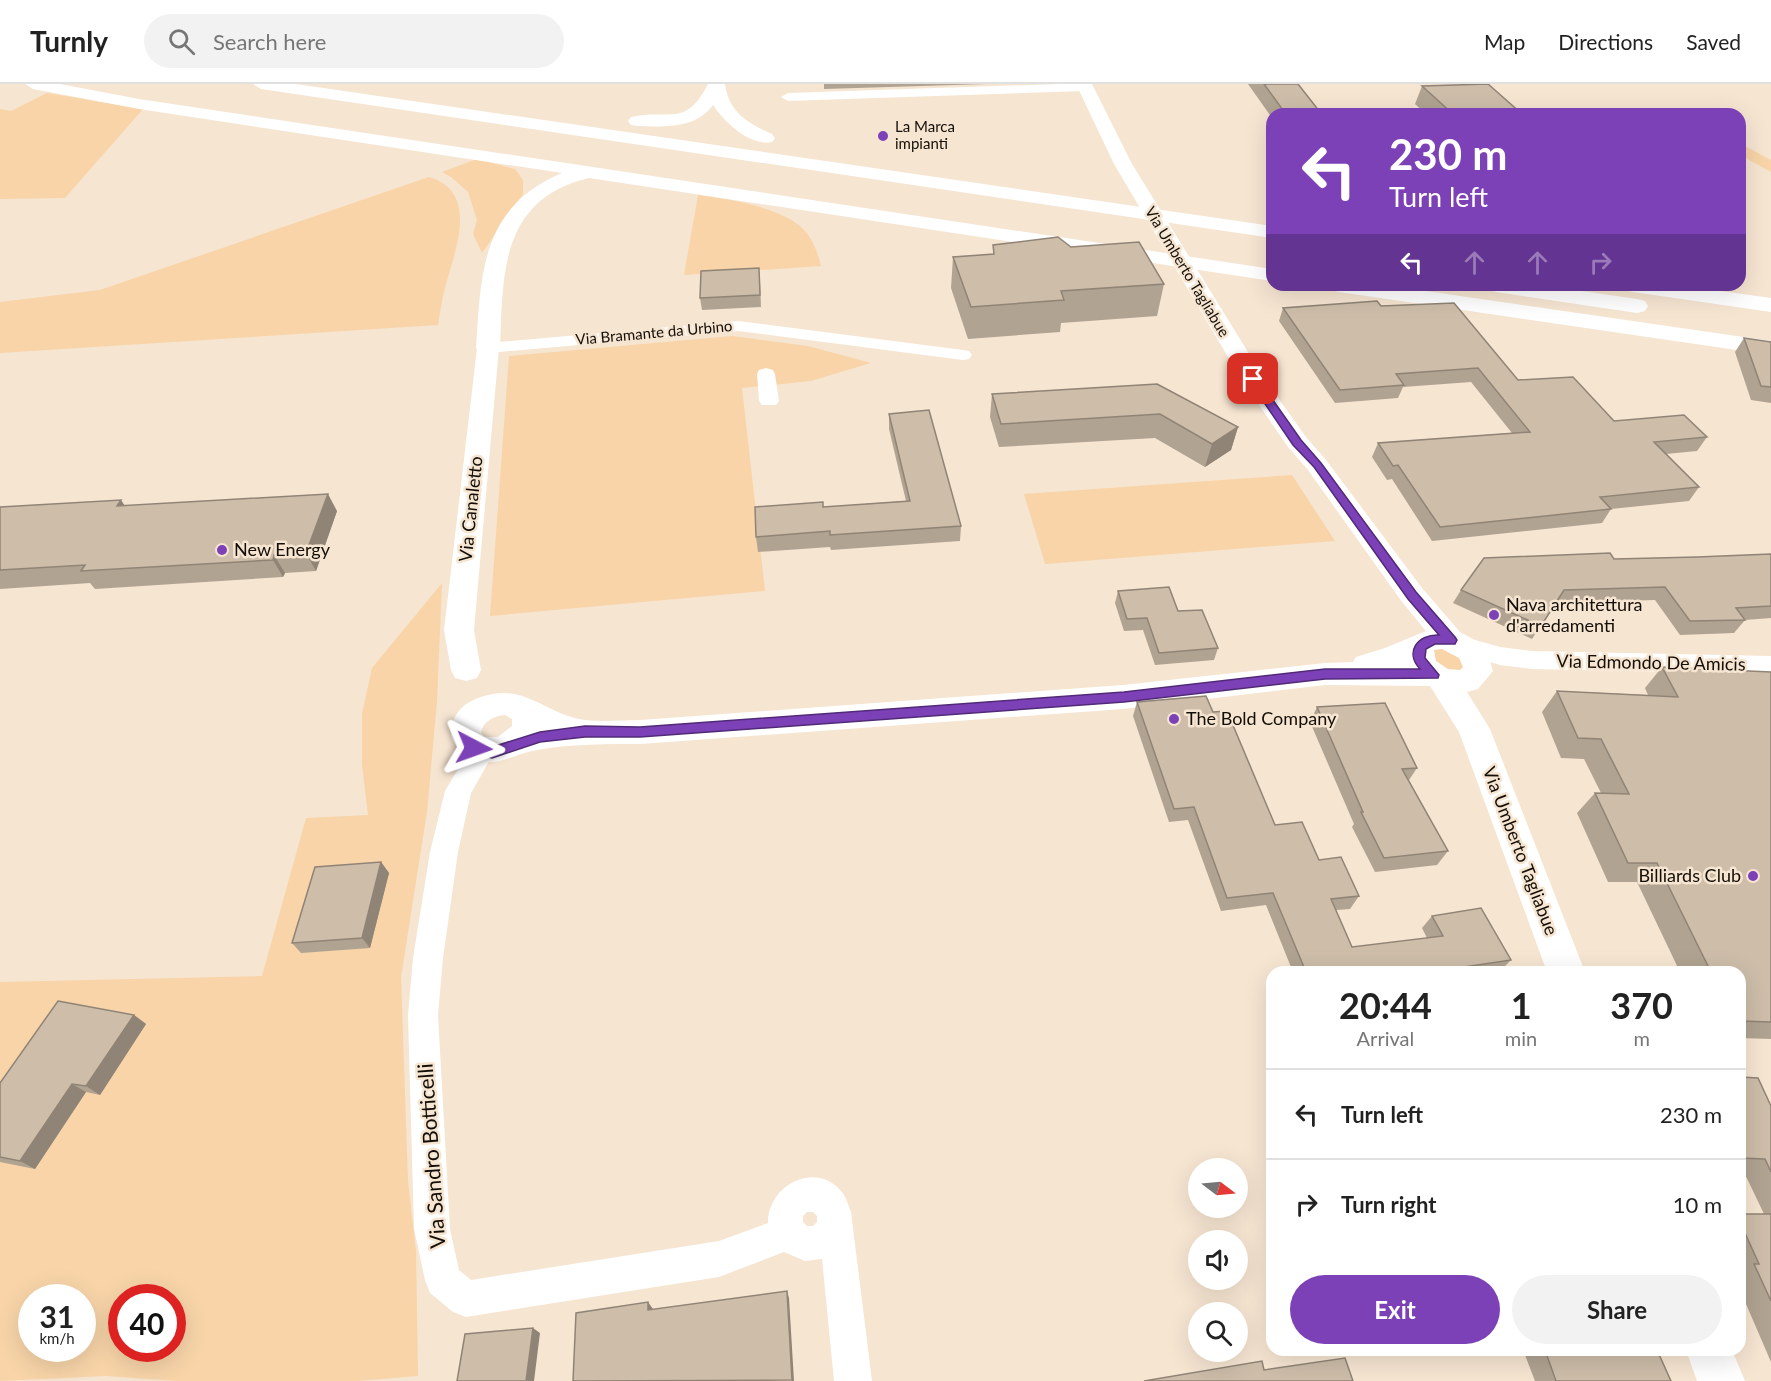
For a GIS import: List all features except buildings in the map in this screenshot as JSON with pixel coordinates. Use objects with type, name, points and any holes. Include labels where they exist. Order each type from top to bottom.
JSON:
[{"type":"highway","points":[[33,84],[139,104],[1266,274]]},
{"type":"highway","points":[[379,84],[772,139],[730,118],[721,106],[716,85]]},
{"type":"highway","points":[[637,121],[661,121],[685,117],[702,108],[716,85]]},
{"type":"highway","points":[[255,91],[965,206]]},
{"type":"highway","points":[[255,91],[1266,231]]},
{"type":"highway","points":[[518,160],[533,170],[538,193]]},
{"type":"highway","points":[[488,348],[494,264],[500,244],[514,220],[538,193],[574,175],[594,171]]},
{"type":"highway","points":[[1119,190],[1166,197]]},
{"type":"highway","points":[[1142,232],[1189,240]]},
{"type":"highway","points":[[1746,283],[1771,286]]},
{"type":"highway","points":[[1380,291],[1771,348]]},
{"type":"highway","points":[[1536,291],[1771,326]]},
{"type":"highway","points":[[1674,291],[1771,305]]},
{"type":"street","points":[[788,97],[1084,85]]},
{"type":"street","name":"Via Umberto Tagliabue","points":[[1084,85],[1123,164],[1246,369],[1292,435],[1317,465],[1412,596],[1440,643],[1418,652],[1419,660],[1437,677],[1474,729],[1564,966]]},
{"type":"street","name":"Via Bramante da Urbino","points":[[488,348],[738,326],[963,355]]},
{"type":"street","name":"Via Canaletto","points":[[486,742],[466,670],[459,630],[488,348]]},
{"type":"street","points":[[766,374],[769,401]]},
{"type":"street","points":[[486,742],[585,732],[640,732],[1124,697],[1325,674],[1403,673],[1459,682],[1476,675],[1478,662],[1472,653],[1440,643],[1379,662],[1325,674]]},
{"type":"street","name":"Via Edmondo De Amicis","points":[[1440,643],[1531,660],[1771,665]]},
{"type":"street","name":"Via Edmondo De Amicis","points":[[1476,675],[1531,660]]},
{"type":"street","points":[[466,670],[518,706],[546,721],[585,732]]},
{"type":"street","name":"Via Umberto Tagliabue","points":[[1474,729],[1476,675]]},
{"type":"street","points":[[505,703],[518,706],[529,722],[527,730],[486,742],[469,720],[485,708],[505,703]]},
{"type":"street","name":"Via Sandro Botticelli","points":[[486,742],[458,791],[444,852],[426,973],[423,1015],[432,1229],[443,1280],[466,1299],[720,1259],[763,1244],[788,1231],[786,1222],[790,1207],[795,1200],[809,1193],[816,1193],[830,1202],[835,1218],[853,1381]]},
{"type":"street","points":[[1712,1356],[1721,1381]]},
{"type":"shaded area","points":[[47,93],[143,109],[65,198],[0,199],[0,109],[11,111]]},
{"type":"shaded area","points":[[1746,147],[1771,160],[1771,172],[1746,158]]},
{"type":"shaded area","points":[[477,159],[515,169],[523,180],[523,194],[482,253],[473,234],[477,220],[468,192],[442,172]]},
{"type":"shaded area","points":[[429,177],[444,184],[454,195],[459,208],[460,223],[438,325],[0,353],[0,302],[100,290]]},
{"type":"shaded area","points":[[698,195],[753,205],[792,221],[809,236],[821,266],[684,275]]},
{"type":"shaded area","points":[[732,336],[808,346],[871,363],[811,381],[742,388],[765,591],[490,616],[509,356]]},
{"type":"shaded area","points":[[1292,475],[1335,541],[1045,564],[1024,494]]},
{"type":"shaded area","points":[[442,583],[437,701],[427,812],[401,977],[408,1181],[416,1251],[418,1376],[357,1381],[177,1381],[106,1376],[0,1381],[0,982],[262,976],[306,818],[368,815],[362,764],[362,714],[372,668]]},
{"type":"shaded area","points":[[1433,648],[1457,650],[1466,670],[1438,670],[1429,651]]},
{"type":"place","name":"La Marca impianti","points":[[883,136]]},
{"type":"place","name":"New Energy","points":[[222,550]]},
{"type":"place","name":"Nava architettura d'arredamenti","points":[[1494,615]]},
{"type":"place","name":"The Bold Company","points":[[1174,719]]},
{"type":"place","name":"Billiards Club","points":[[1753,876]]},
{"type":"route","points":[[474,748],[492,752],[540,737],[585,732],[640,732],[1124,697],[1325,674],[1433,675],[1424,668],[1419,660],[1420,646],[1433,639],[1451,640],[1412,596],[1253,379]]}]
